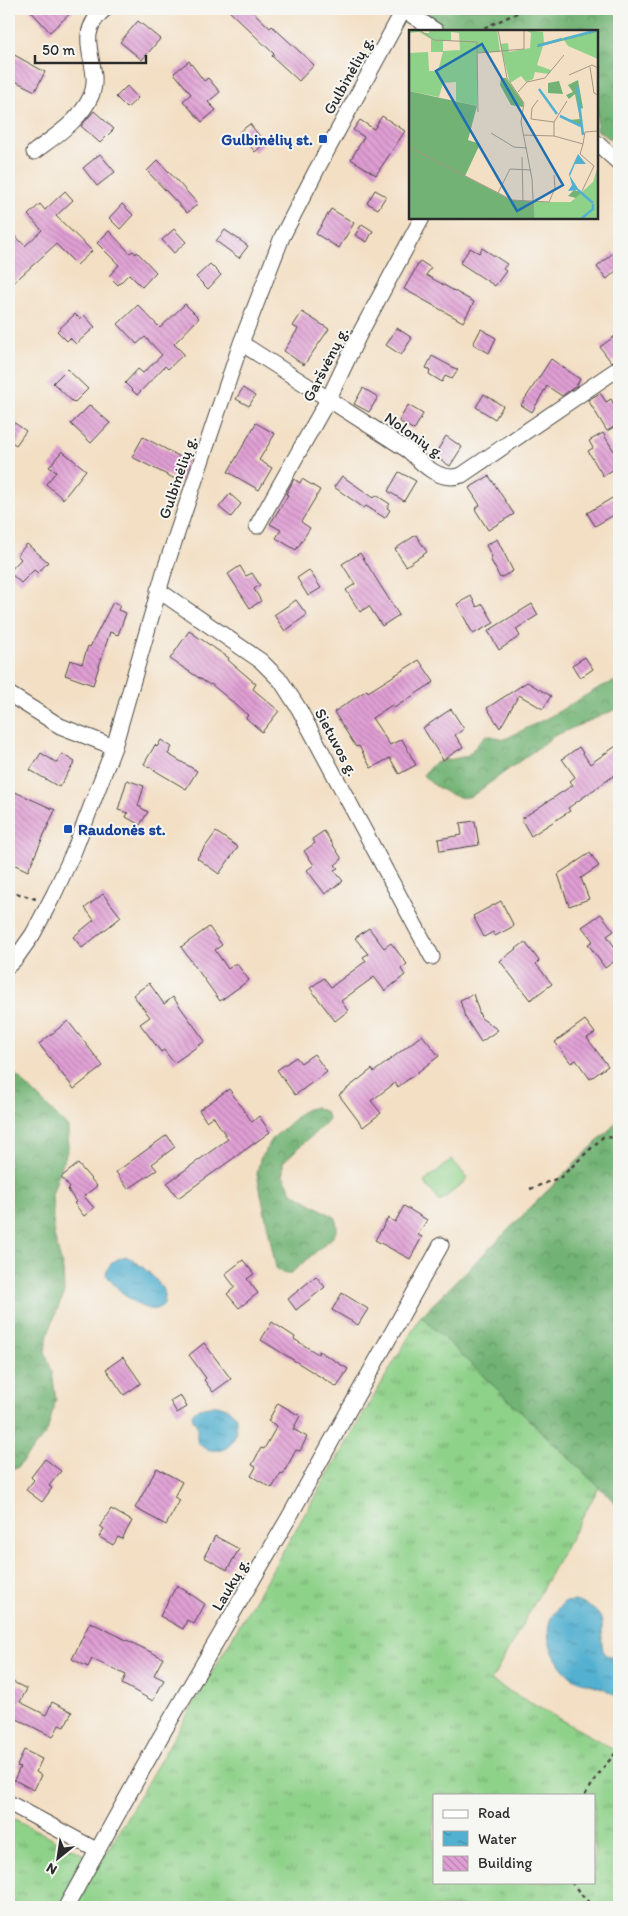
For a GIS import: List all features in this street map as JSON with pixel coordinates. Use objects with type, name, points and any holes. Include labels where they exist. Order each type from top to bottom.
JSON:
[{"type":"street","points":[[34,152],[76,119],[87,104],[94,83],[88,41],[90,29],[94,20],[105,9]]},
{"type":"street","points":[[403,9],[434,30]]},
{"type":"street","name":"Gulbinėlių g.","points":[[9,965],[33,934],[48,905],[74,851],[114,748],[158,590],[241,343],[282,237],[403,9]]},
{"type":"street","points":[[598,144],[619,163]]},
{"type":"street","name":"Garšvėnų g.","points":[[257,526],[328,398],[358,337],[421,219]]},
{"type":"street","name":"Nolonių g.","points":[[241,343],[409,451],[425,466],[446,477],[453,478],[462,475],[619,368]]},
{"type":"street","name":"Sietuvos g.","points":[[158,590],[261,661],[281,682],[299,709],[432,957]]},
{"type":"street","points":[[9,694],[60,726],[114,748]]},
{"type":"street","name":"Laukų g.","points":[[66,1907],[161,1736],[288,1519],[441,1245]]},
{"type":"street","points":[[9,1803],[98,1851]]},
{"type":"path","points":[[479,30],[526,9]]},
{"type":"path","points":[[9,891],[48,905]]},
{"type":"path","points":[[530,1189],[561,1177],[602,1137],[619,1138]]},
{"type":"path","points":[[586,1794],[603,1768],[619,1749]]},
{"type":"path","points":[[573,1884],[586,1900],[596,1907]]},
{"type":"green space","points":[[412,9],[619,9],[619,145],[598,131],[598,30],[444,30]]},
{"type":"green space","points":[[619,680],[619,708],[554,736],[472,796],[461,797],[449,794],[434,785],[423,775],[434,763],[467,756],[486,735],[505,739],[551,716],[600,687]]},
{"type":"green space","points":[[9,1068],[68,1127],[68,1148],[52,1194],[54,1235],[63,1270],[64,1292],[48,1334],[45,1351],[52,1372],[56,1399],[47,1432],[17,1468],[9,1468]]},
{"type":"green space","points":[[315,1107],[326,1112],[329,1120],[283,1162],[283,1175],[292,1192],[336,1218],[337,1229],[333,1237],[291,1273],[283,1273],[276,1268],[257,1174],[260,1159],[273,1138],[304,1110]]},
{"type":"green space","points":[[619,1120],[619,1506],[421,1316]]},
{"type":"green space","points":[[452,1159],[468,1179],[440,1202],[424,1182]]},
{"type":"green space","points":[[421,1316],[599,1487],[491,1681],[619,1752],[619,1907],[602,1905],[600,1907],[9,1907],[9,1816],[100,1863]]},
{"type":"water","points":[[126,1256],[143,1268],[160,1285],[165,1296],[164,1304],[160,1307],[151,1310],[138,1304],[125,1295],[109,1279],[106,1274],[111,1264]]},
{"type":"water","points":[[218,1405],[229,1409],[236,1417],[236,1430],[229,1446],[224,1449],[209,1450],[198,1442],[197,1427],[192,1415],[195,1410]]},
{"type":"water","points":[[575,1601],[597,1612],[602,1621],[602,1642],[605,1653],[610,1657],[619,1658],[619,1697],[602,1688],[573,1678],[562,1668],[554,1654],[548,1631],[550,1621],[564,1602]]},
{"type":"building","points":[[29,9],[75,9],[50,32]]},
{"type":"building","points":[[227,9],[250,9],[270,28],[272,26],[314,65],[299,81]]},
{"type":"building","points":[[138,21],[160,39],[142,60],[120,42]]},
{"type":"building","points":[[9,52],[45,72],[35,91],[9,78]]},
{"type":"building","points":[[189,61],[204,81],[208,78],[220,92],[208,102],[216,110],[202,122],[183,101],[191,94],[174,73]]},
{"type":"building","points":[[127,86],[138,98],[127,108],[116,97]]},
{"type":"building","points":[[94,111],[114,129],[100,143],[81,126]]},
{"type":"building","points":[[382,116],[405,131],[376,175],[351,159],[364,137],[353,130],[360,120],[374,129]]},
{"type":"building","points":[[250,124],[265,143],[255,152],[239,132]]},
{"type":"building","points":[[100,154],[115,172],[97,186],[83,168]]},
{"type":"building","points":[[158,160],[198,204],[187,213],[147,171]]},
{"type":"building","points":[[375,190],[386,196],[378,209],[367,203]]},
{"type":"building","points":[[65,191],[73,200],[56,216],[92,251],[77,265],[56,244],[9,287],[9,229],[25,246],[42,230],[28,215],[40,204],[45,210]]},
{"type":"building","points":[[122,204],[133,215],[120,229],[109,218]]},
{"type":"building","points":[[331,209],[354,223],[339,248],[316,234]]},
{"type":"building","points":[[362,224],[373,231],[367,242],[355,235]]},
{"type":"building","points":[[174,229],[186,242],[174,253],[162,240]]},
{"type":"building","points":[[225,230],[248,246],[239,258],[216,241]]},
{"type":"building","points":[[109,231],[130,253],[133,251],[136,254],[137,252],[156,272],[142,287],[129,274],[118,285],[109,276],[119,265],[97,243]]},
{"type":"building","points":[[470,248],[479,253],[482,248],[507,264],[503,269],[506,271],[495,286],[460,263]]},
{"type":"building","points":[[614,252],[619,258],[619,268],[607,279],[597,267]]},
{"type":"building","points":[[420,261],[431,268],[426,275],[474,302],[463,322],[404,289]]},
{"type":"building","points":[[210,264],[221,275],[208,289],[196,277]]},
{"type":"building","points":[[185,304],[199,318],[174,344],[184,354],[168,369],[165,366],[137,395],[125,383],[138,369],[143,373],[162,355],[145,337],[137,344],[118,324],[138,305],[160,328]]},
{"type":"building","points":[[302,312],[329,329],[304,365],[284,351],[298,329],[293,326]]},
{"type":"building","points":[[75,314],[80,319],[84,315],[95,327],[76,344],[70,338],[67,341],[57,331]]},
{"type":"building","points":[[397,328],[412,338],[401,355],[386,345]]},
{"type":"building","points":[[481,329],[496,338],[489,353],[473,344]]},
{"type":"building","points":[[619,333],[619,359],[611,362],[600,347]]},
{"type":"building","points":[[432,356],[458,370],[452,379],[445,376],[442,382],[429,374],[430,371],[426,368]]},
{"type":"building","points":[[551,359],[580,379],[576,386],[562,396],[547,386],[532,412],[521,405]]},
{"type":"building","points":[[67,369],[88,389],[74,403],[53,383]]},
{"type":"building","points":[[243,388],[255,396],[249,406],[236,399]]},
{"type":"building","points":[[363,388],[378,397],[369,412],[354,404]]},
{"type":"building","points":[[600,393],[606,402],[611,399],[618,411],[614,414],[619,424],[607,431],[588,400]]},
{"type":"building","points":[[484,394],[503,406],[495,419],[476,407]]},
{"type":"building","points":[[90,405],[110,423],[91,443],[71,424]]},
{"type":"building","points":[[408,405],[423,414],[414,430],[399,421]]},
{"type":"building","points":[[9,419],[26,431],[16,445],[9,440]]},
{"type":"building","points":[[256,423],[275,434],[259,460],[272,468],[259,490],[228,472]]},
{"type":"building","points":[[603,433],[619,460],[619,466],[603,476],[588,451],[593,448],[589,441]]},
{"type":"building","points":[[446,436],[462,447],[450,466],[434,456]]},
{"type":"building","points":[[143,437],[188,461],[181,482],[132,457]]},
{"type":"building","points":[[62,451],[86,470],[63,499],[46,484],[56,472],[49,467]]},
{"type":"building","points":[[399,472],[416,481],[404,501],[388,491]]},
{"type":"building","points":[[342,476],[374,498],[376,495],[390,504],[387,508],[390,510],[385,518],[366,506],[364,508],[334,487]]},
{"type":"building","points":[[489,476],[514,514],[488,530],[475,509],[480,505],[469,488]]},
{"type":"building","points":[[294,479],[300,483],[302,479],[320,490],[301,522],[310,528],[296,550],[276,538],[281,530],[270,524],[288,495],[286,494]]},
{"type":"building","points":[[230,494],[241,504],[231,517],[219,507]]},
{"type":"building","points":[[619,494],[619,512],[595,526],[587,513]]},
{"type":"building","points":[[416,535],[427,552],[406,566],[395,549]]},
{"type":"building","points":[[497,539],[513,571],[500,578],[486,545]]},
{"type":"building","points":[[27,544],[48,562],[38,573],[34,570],[21,583],[9,572],[21,559],[17,555]]},
{"type":"building","points":[[360,553],[399,615],[382,626],[369,606],[360,612],[346,590],[355,584],[342,564]]},
{"type":"building","points":[[240,566],[246,576],[252,573],[260,585],[254,589],[261,601],[250,608],[228,574]]},
{"type":"building","points":[[309,570],[321,588],[308,596],[297,578]]},
{"type":"building","points":[[471,596],[477,607],[483,604],[494,623],[473,634],[457,604]]},
{"type":"building","points":[[296,600],[307,615],[285,631],[274,615]]},
{"type":"building","points":[[113,602],[120,605],[118,610],[126,613],[118,635],[110,632],[93,685],[65,675],[70,660],[82,664],[88,646],[90,647]]},
{"type":"building","points":[[532,604],[538,615],[516,629],[520,636],[499,650],[488,631]]},
{"type":"building","points":[[189,631],[229,658],[228,660],[256,684],[253,689],[279,711],[262,732],[246,718],[248,715],[211,684],[170,659]]},
{"type":"building","points":[[585,657],[593,669],[580,678],[572,665]]},
{"type":"building","points":[[419,660],[434,682],[394,708],[392,705],[372,718],[390,745],[402,739],[416,765],[399,774],[390,758],[371,768],[359,746],[356,747],[334,712],[367,690],[368,692]]},
{"type":"building","points":[[527,682],[551,696],[543,709],[519,695],[500,728],[487,708]]},
{"type":"building","points":[[451,709],[464,729],[455,735],[463,747],[443,760],[423,728]]},
{"type":"building","points":[[161,740],[172,747],[168,754],[197,771],[186,789],[144,764],[155,745],[157,747]]},
{"type":"building","points":[[619,744],[619,772],[568,808],[570,811],[531,836],[521,819],[573,785],[570,781],[575,777],[562,759],[579,747],[590,764]]},
{"type":"building","points":[[41,753],[57,763],[62,754],[75,762],[59,787],[30,770]]},
{"type":"building","points":[[127,780],[144,786],[138,806],[148,812],[140,825],[126,817],[128,813],[118,810]]},
{"type":"building","points":[[15,792],[55,810],[28,871],[9,862],[9,805]]},
{"type":"building","points":[[475,821],[479,845],[440,851],[438,839],[462,835],[460,823]]},
{"type":"building","points":[[324,831],[342,859],[335,865],[338,868],[334,870],[343,881],[325,894],[307,870],[314,865],[304,851],[315,843],[312,839]]},
{"type":"building","points":[[216,832],[238,847],[219,874],[197,858]]},
{"type":"building","points":[[590,853],[599,866],[581,878],[589,899],[569,906],[558,874]]},
{"type":"building","points":[[103,894],[121,917],[82,948],[73,937],[94,920],[85,908]]},
{"type":"building","points":[[501,901],[514,926],[495,936],[493,932],[484,937],[473,916]]},
{"type":"building","points":[[601,914],[614,931],[607,936],[619,953],[619,958],[605,968],[588,944],[593,941],[582,927]]},
{"type":"building","points":[[209,927],[222,945],[215,950],[228,969],[236,963],[249,980],[220,1001],[181,947]]},
{"type":"building","points":[[369,928],[384,948],[391,943],[407,964],[401,969],[405,975],[385,991],[374,977],[341,1001],[348,1011],[335,1021],[310,988],[324,978],[331,987],[366,961],[363,957],[368,954],[355,938]]},
{"type":"building","points":[[525,942],[539,961],[536,964],[552,984],[530,1000],[500,961]]},
{"type":"building","points":[[149,983],[164,1004],[173,997],[205,1041],[174,1063],[164,1050],[161,1052],[140,1024],[150,1017],[133,995]]},
{"type":"building","points":[[473,994],[481,1018],[498,1030],[481,1042],[465,1017],[460,1000]]},
{"type":"building","points":[[585,1020],[595,1033],[587,1038],[608,1066],[590,1079],[576,1060],[571,1063],[555,1042]]},
{"type":"building","points":[[68,1021],[103,1066],[74,1089],[39,1044]]},
{"type":"building","points":[[422,1035],[439,1056],[398,1087],[395,1083],[371,1101],[381,1113],[363,1127],[339,1095],[372,1069],[374,1072]]},
{"type":"building","points":[[314,1054],[327,1072],[295,1095],[277,1070],[296,1057],[301,1063]]},
{"type":"building","points":[[229,1089],[252,1122],[259,1116],[270,1132],[178,1198],[167,1183],[228,1139],[213,1116],[206,1121],[199,1110]]},
{"type":"building","points":[[167,1135],[175,1147],[152,1164],[157,1170],[128,1189],[116,1172]]},
{"type":"building","points":[[78,1164],[97,1186],[84,1196],[94,1208],[84,1216],[74,1203],[76,1202],[68,1190],[70,1188],[61,1177]]},
{"type":"building","points":[[404,1206],[427,1220],[418,1235],[422,1237],[410,1259],[375,1240],[388,1218],[395,1222]]},
{"type":"building","points":[[243,1260],[254,1274],[247,1279],[258,1293],[239,1308],[227,1294],[235,1287],[225,1274]]},
{"type":"building","points":[[316,1276],[325,1287],[296,1310],[288,1299]]},
{"type":"building","points":[[342,1293],[368,1309],[358,1325],[332,1310]]},
{"type":"building","points":[[272,1322],[318,1354],[319,1351],[348,1369],[337,1387],[261,1340]]},
{"type":"building","points":[[204,1343],[231,1379],[213,1392],[204,1380],[206,1378],[189,1355]]},
{"type":"building","points":[[123,1357],[141,1383],[124,1395],[106,1369]]},
{"type":"building","points":[[180,1395],[187,1407],[177,1413],[170,1401]]},
{"type":"building","points":[[278,1403],[300,1416],[293,1429],[307,1437],[300,1451],[296,1450],[283,1474],[281,1473],[272,1488],[251,1476],[256,1467],[252,1465],[261,1448],[264,1449],[277,1426],[268,1421]]},
{"type":"building","points":[[45,1459],[61,1471],[49,1486],[52,1488],[42,1502],[26,1490],[34,1480],[31,1477]]},
{"type":"building","points":[[157,1468],[182,1482],[174,1497],[180,1500],[166,1525],[135,1508]]},
{"type":"building","points":[[111,1509],[132,1521],[122,1539],[118,1537],[113,1545],[99,1537],[104,1529],[100,1526]]},
{"type":"building","points":[[215,1536],[239,1549],[227,1570],[204,1557]]},
{"type":"building","points":[[177,1585],[205,1604],[194,1624],[187,1620],[183,1629],[160,1616]]},
{"type":"building","points":[[90,1622],[163,1658],[154,1675],[164,1680],[153,1701],[122,1684],[126,1675],[92,1659],[88,1667],[72,1659]]},
{"type":"building","points":[[9,1680],[27,1689],[20,1702],[46,1715],[52,1702],[72,1712],[64,1727],[59,1725],[53,1737],[13,1717],[9,1725]]},
{"type":"building","points":[[24,1750],[42,1759],[36,1772],[41,1775],[34,1790],[14,1780],[20,1767],[17,1766]]},
{"type":"place","name":"Gulbinėlių st.","points":[[323,139]]},
{"type":"place","name":"Raudonės st.","points":[[68,829]]}]
